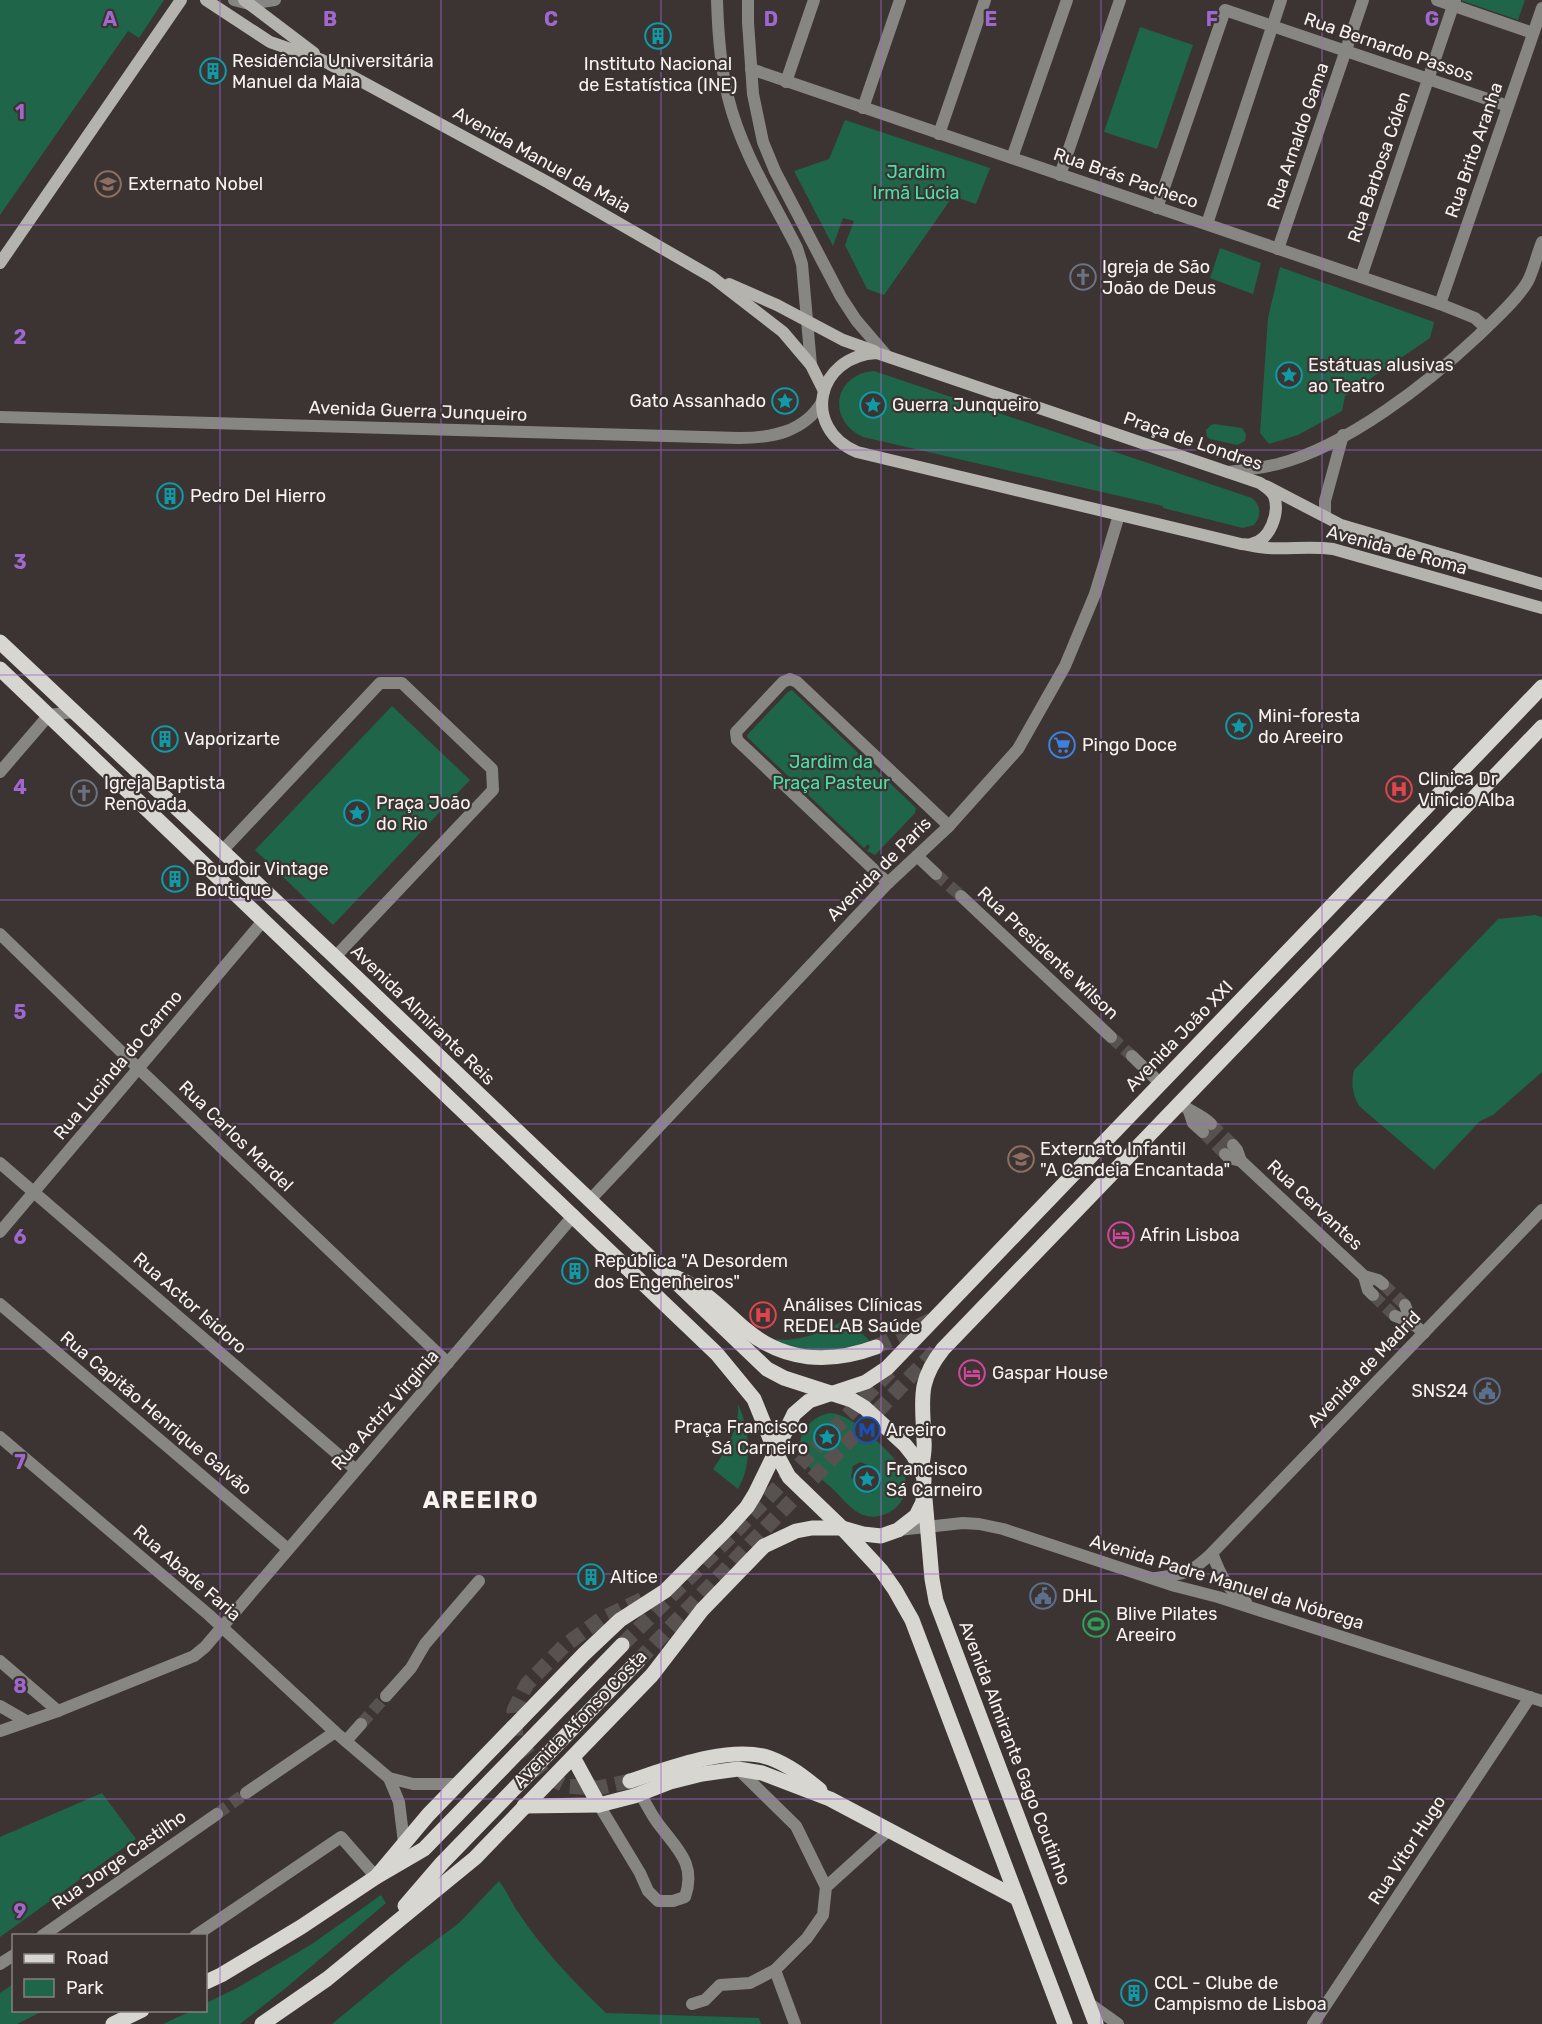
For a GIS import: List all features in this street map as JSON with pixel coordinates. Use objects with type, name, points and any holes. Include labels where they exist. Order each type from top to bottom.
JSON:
[{"type":"main road","points":[[0,263],[181,0]]},
{"type":"main road","name":"Avenida Manuel da Maia","points":[[206,0],[270,42],[322,60]]},
{"type":"main road","name":"Avenida Manuel da Maia","points":[[247,2],[322,60],[549,183],[712,277],[779,327],[811,365],[823,397]]},
{"type":"main road","name":"Avenida Manuel da Maia","points":[[712,277],[777,304],[843,340],[886,355]]},
{"type":"main road","name":"Praça de Londres","points":[[823,397],[832,373],[848,360],[867,354],[886,355],[1260,483],[1274,496],[1276,508],[1274,519],[1270,529],[1262,538],[1251,544],[1241,544]]},
{"type":"main road","points":[[823,397],[826,423],[831,433],[838,441],[857,452],[1241,544]]},
{"type":"main road","name":"Avenida de Roma","points":[[1260,483],[1341,525],[1542,584]]},
{"type":"main road","name":"Avenida de Roma","points":[[1241,544],[1269,548],[1300,546],[1334,549],[1541,609]]},
{"type":"main road","name":"Avenida Almirante Reis","points":[[0,642],[335,957],[767,1369],[784,1378],[832,1393]]},
{"type":"main road","points":[[0,669],[574,1215],[736,1375],[759,1408],[775,1451],[789,1477],[842,1528],[881,1570],[912,1620],[1065,2024]]},
{"type":"main road","name":"Avenida João XXI","points":[[832,1393],[866,1382],[887,1368],[1542,687]]},
{"type":"main road","points":[[842,1528],[881,1536],[898,1530],[916,1516],[923,1502],[925,1490],[921,1469],[925,1443],[921,1403],[930,1367],[936,1358],[1185,1107],[1542,727]]},
{"type":"main road","points":[[263,921],[278,904]]},
{"type":"main road","points":[[1161,1084],[1185,1107]]},
{"type":"main road","points":[[574,1215],[589,1201]]},
{"type":"main road","points":[[665,1273],[699,1289],[753,1336],[786,1353],[812,1358],[832,1358],[876,1347]]},
{"type":"main road","points":[[775,1451],[794,1414],[809,1401],[832,1393],[852,1400],[865,1408],[905,1444],[921,1469]]},
{"type":"main road","name":"Avenida Afonso Costa","points":[[376,1877],[458,1784],[591,1647],[620,1620],[665,1591],[728,1528],[747,1507],[775,1451]]},
{"type":"main road","name":"Avenida Almirante Gago Coutinho","points":[[925,1490],[932,1579],[936,1601],[1096,2024]]},
{"type":"main road","name":"Avenida Afonso Costa","points":[[262,2024],[327,1979],[475,1858],[652,1676],[702,1610],[764,1546],[796,1531],[812,1528],[842,1528]]},
{"type":"main road","name":"Avenida Afonso Costa","points":[[207,1982],[301,1927],[376,1877],[424,1849],[622,1645]]},
{"type":"main road","name":"Avenida Afonso Costa","points":[[377,1938],[442,1863],[638,1661]]},
{"type":"main road","points":[[630,1781],[722,1755],[738,1754],[767,1757],[795,1770],[830,1799]]},
{"type":"main road","points":[[573,1757],[599,1805]]},
{"type":"main road","points":[[524,1806],[599,1805],[702,1774],[738,1769],[762,1773],[830,1799],[1017,1898]]},
{"type":"main road","points":[[113,2024],[138,2012]]},
{"type":"street","points":[[234,0],[247,2],[275,0]]},
{"type":"street","points":[[717,0],[719,44],[728,97],[748,152],[800,256],[804,273],[811,365]]},
{"type":"street","points":[[748,0],[751,69],[759,129],[775,171],[848,310],[886,355]]},
{"type":"street","points":[[786,82],[814,0]]},
{"type":"street","points":[[863,108],[900,0]]},
{"type":"street","points":[[939,134],[985,0]]},
{"type":"street","points":[[1012,159],[1067,0]]},
{"type":"street","points":[[1060,175],[1120,0]]},
{"type":"street","points":[[1207,224],[1281,0]]},
{"type":"street","name":"Rua Arnaldo Gama","points":[[1278,249],[1363,0]]},
{"type":"street","points":[[1437,0],[1454,3],[1537,29]]},
{"type":"street","name":"Rua Barbosa Cólen","points":[[1361,277],[1454,3]]},
{"type":"street","name":"Rua Brito Aranha","points":[[1440,304],[1537,29],[1542,8]]},
{"type":"street","name":"Rua Bernardo Passos","points":[[1157,208],[1225,10],[1508,106]]},
{"type":"street","name":"Rua Brás Pacheco","points":[[751,69],[1440,304],[1475,318],[1486,328]]},
{"type":"street","points":[[1228,472],[1280,464],[1312,452],[1408,395],[1486,328],[1528,281],[1542,242]]},
{"type":"street","name":"Avenida Guerra Junqueiro","points":[[0,417],[748,438],[778,434],[796,428],[812,417],[823,397]]},
{"type":"street","points":[[1325,516],[1325,501],[1343,435]]},
{"type":"street","name":"Avenida de Paris","points":[[589,1201],[888,883],[949,826],[1018,750],[1065,666],[1089,609],[1119,515]]},
{"type":"street","points":[[888,883],[737,740],[739,729],[783,682],[790,679],[797,682],[949,826]]},
{"type":"street","points":[[222,851],[380,683],[402,683],[410,690],[492,769],[493,790],[335,957]]},
{"type":"street","points":[[0,772],[49,715],[73,712]]},
{"type":"street","points":[[917,856],[936,874]]},
{"type":"street","name":"Rua Presidente Wilson","points":[[961,896],[1111,1037]]},
{"type":"street","name":"Rua Lucinda do Carmo","points":[[0,1232],[263,921]]},
{"type":"street","name":"Rua Carlos Mardel","points":[[0,934],[448,1363]]},
{"type":"street","points":[[1132,1056],[1161,1084]]},
{"type":"street","points":[[1185,1107],[1201,1114],[1207,1128]]},
{"type":"street","name":"Rua Cervantes","points":[[1229,1150],[1237,1150],[1241,1161],[1364,1276],[1383,1284]]},
{"type":"street","name":"Rua Actor Isidoro","points":[[0,1163],[356,1470]]},
{"type":"street","name":"Avenida de Madrid","points":[[1151,1578],[1183,1574],[1195,1569],[1212,1553],[1542,1210]]},
{"type":"street","name":"Rua Actriz Virginia","points":[[0,1731],[58,1711],[194,1656],[205,1647],[574,1215]]},
{"type":"street","name":"Rua Cervantes","points":[[1364,1276],[1372,1295]]},
{"type":"street","name":"Rua Capitão Henrique Galvão","points":[[0,1304],[288,1550]]},
{"type":"street","points":[[1405,1305],[1411,1322]]},
{"type":"street","points":[[1395,1316],[1411,1322],[1424,1334]]},
{"type":"street","name":"Rua Abade Faria","points":[[0,1437],[222,1627],[388,1778],[399,1802],[404,1843]]},
{"type":"street","name":"Avenida Padre Manuel da Nóbrega","points":[[898,1530],[963,1523],[987,1526],[1536,1699]]},
{"type":"street","points":[[1212,1553],[1224,1582],[1234,1594],[1257,1610]]},
{"type":"street","points":[[386,1696],[411,1668],[425,1644],[479,1581]]},
{"type":"street","points":[[0,1662],[58,1711]]},
{"type":"street","name":"Rua Vitor Hugo","points":[[1313,2024],[1536,1699]]},
{"type":"street","points":[[0,1706],[26,1721]]},
{"type":"street","points":[[346,1741],[361,1724]]},
{"type":"street","points":[[246,1793],[335,1732]]},
{"type":"street","points":[[692,2004],[705,2000],[720,1985],[750,1983],[775,1970],[807,1938],[823,1916],[826,1887],[796,1826],[738,1769]]},
{"type":"street","name":"Rua Abade Faria","points":[[388,1778],[413,1784],[458,1784]]},
{"type":"street","points":[[599,1805],[640,1873],[648,1892],[657,1901],[673,1901],[685,1897],[690,1884],[689,1867],[640,1794]]},
{"type":"street","name":"Rua Jorge Castilho","points":[[43,1934],[217,1814]]},
{"type":"street","points":[[826,1887],[889,1830]]},
{"type":"street","points":[[196,1934],[341,1837],[376,1877]]},
{"type":"street","points":[[775,1970],[795,2024]]},
{"type":"street","points":[[1087,2002],[1119,2024]]},
{"type":"green space","points":[[0,0],[164,0],[139,38],[128,31],[0,215]]},
{"type":"green space","points":[[1460,0],[1525,0],[1518,20]]},
{"type":"green space","points":[[1140,27],[1193,45],[1157,149],[1104,132]]},
{"type":"green space","name":"Jardim Irmã Lúcia","points":[[845,120],[990,168],[976,204],[953,196],[884,295],[867,289],[845,245],[854,221],[843,218],[833,246],[794,171],[829,159]]},
{"type":"green space","points":[[1220,248],[1261,263],[1253,294],[1210,278]]},
{"type":"green space","points":[[1280,267],[1434,322],[1430,338],[1345,396],[1342,411],[1298,435],[1269,444],[1260,433],[1268,318]]},
{"type":"green space","points":[[874,371],[1252,498],[1259,508],[1258,518],[1254,525],[1243,528],[1163,508],[1163,506],[863,437],[843,420],[840,399],[843,389],[850,380]]},
{"type":"green space","points":[[1214,424],[1242,428],[1246,434],[1245,441],[1237,445],[1210,439],[1207,437],[1206,430]]},
{"type":"green space","name":"Jardim da Praça Pasteur","points":[[792,690],[916,808],[915,813],[875,855],[867,851],[870,847],[868,844],[864,848],[747,737]]},
{"type":"green space","points":[[392,706],[470,780],[333,925],[255,850]]},
{"type":"green space","points":[[1535,915],[1542,917],[1542,1072],[1493,1115],[1480,1121],[1434,1170],[1359,1106],[1353,1088],[1354,1070],[1498,919]]},
{"type":"green space","points":[[846,1319],[870,1341],[846,1348],[809,1350],[774,1339],[802,1338],[830,1328]]},
{"type":"green space","points":[[738,1404],[745,1425],[748,1458],[738,1489],[713,1469],[731,1438],[737,1421]]},
{"type":"green space","points":[[831,1413],[850,1420],[879,1443],[902,1468],[906,1482],[905,1491],[903,1499],[893,1510],[876,1517],[857,1512],[804,1460],[800,1444],[801,1436],[810,1423]],"holes":[[[860,1462],[868,1465],[882,1483],[872,1493],[857,1484],[851,1477],[853,1466]]]},
{"type":"green space","points":[[102,1793],[136,1839],[0,1937],[0,1837]]},
{"type":"green space","points":[[499,1881],[518,1912],[548,1952],[606,2013],[759,2018],[761,2024],[332,2024],[412,1958],[459,1923]]},
{"type":"green space","points":[[381,1895],[386,1903],[240,2024],[163,2024],[189,2012],[207,2012],[207,2003],[237,1988],[312,1944]]},
{"type":"green space","points":[[12,1985],[12,2012],[41,2012],[17,2024],[0,2024],[0,1993]]},
{"type":"tunnel","points":[[936,874],[961,896]]},
{"type":"tunnel","points":[[1111,1037],[1132,1056]]},
{"type":"tunnel","points":[[1211,1124],[1233,1145]]},
{"type":"tunnel","points":[[1203,1132],[1225,1154]]},
{"type":"tunnel","points":[[1383,1284],[1405,1305]]},
{"type":"tunnel","points":[[1373,1295],[1395,1316]]},
{"type":"tunnel","points":[[876,1347],[931,1320]]},
{"type":"tunnel","points":[[638,1661],[939,1347]]},
{"type":"tunnel","points":[[622,1645],[893,1368]]},
{"type":"tunnel","points":[[630,1781],[598,1788],[566,1786],[544,1775],[516,1738],[514,1710],[527,1684],[564,1646],[601,1619],[645,1598]]},
{"type":"tunnel","points":[[361,1724],[386,1696]]},
{"type":"tunnel","points":[[217,1814],[246,1793]]},
{"type":"place","name":"Instituto Nacional de Estatística (INE)","points":[[658,36]]},
{"type":"place","name":"Residência Universitária Manuel da Maia","points":[[213,71]]},
{"type":"place","name":"Externato Nobel","points":[[108,184]]},
{"type":"place","name":"Igreja de São João de Deus","points":[[1083,277]]},
{"type":"place","name":"Estátuas alusivas ao Teatro","points":[[1289,375]]},
{"type":"place","name":"Gato Assanhado","points":[[785,401]]},
{"type":"place","name":"Guerra Junqueiro","points":[[873,405]]},
{"type":"place","name":"Pedro Del Hierro","points":[[170,496]]},
{"type":"place","name":"Mini-foresta do Areeiro","points":[[1239,726]]},
{"type":"place","name":"Vaporizarte","points":[[165,739]]},
{"type":"place","name":"Pingo Doce","points":[[1062,745]]},
{"type":"place","name":"Clinica Dr Vinicio Alba","points":[[1399,789]]},
{"type":"place","name":"Igreja Baptista Renovada","points":[[84,793]]},
{"type":"place","name":"Praça João do Rio","points":[[357,813]]},
{"type":"place","name":"Boudoir Vintage Boutique","points":[[175,879]]},
{"type":"place","name":"Externato Infantil \"A Candeia Encantada\"","points":[[1021,1159]]},
{"type":"place","name":"Afrin Lisboa","points":[[1121,1235]]},
{"type":"place","name":"República \"A Desordem dos Engenheiros\"","points":[[575,1271]]},
{"type":"place","name":"Análises Clínicas REDELAB Saúde","points":[[763,1315]]},
{"type":"place","name":"Gaspar House","points":[[972,1373]]},
{"type":"place","name":"SNS24","points":[[1487,1391]]},
{"type":"place","name":"Areeiro","points":[[867,1430]]},
{"type":"place","name":"Praça Francisco Sá Carneiro","points":[[827,1437]]},
{"type":"place","name":"Francisco Sá Carneiro","points":[[867,1479]]},
{"type":"place","name":"Altice","points":[[591,1577]]},
{"type":"place","name":"DHL","points":[[1043,1596]]},
{"type":"place","name":"Blive Pilates Areeiro","points":[[1096,1624]]},
{"type":"place","name":"CCL - Clube de Campismo de Lisboa","points":[[1134,1993]]},
{"type":"district","name":"AREEIRO","points":[[481,1500]]}]
